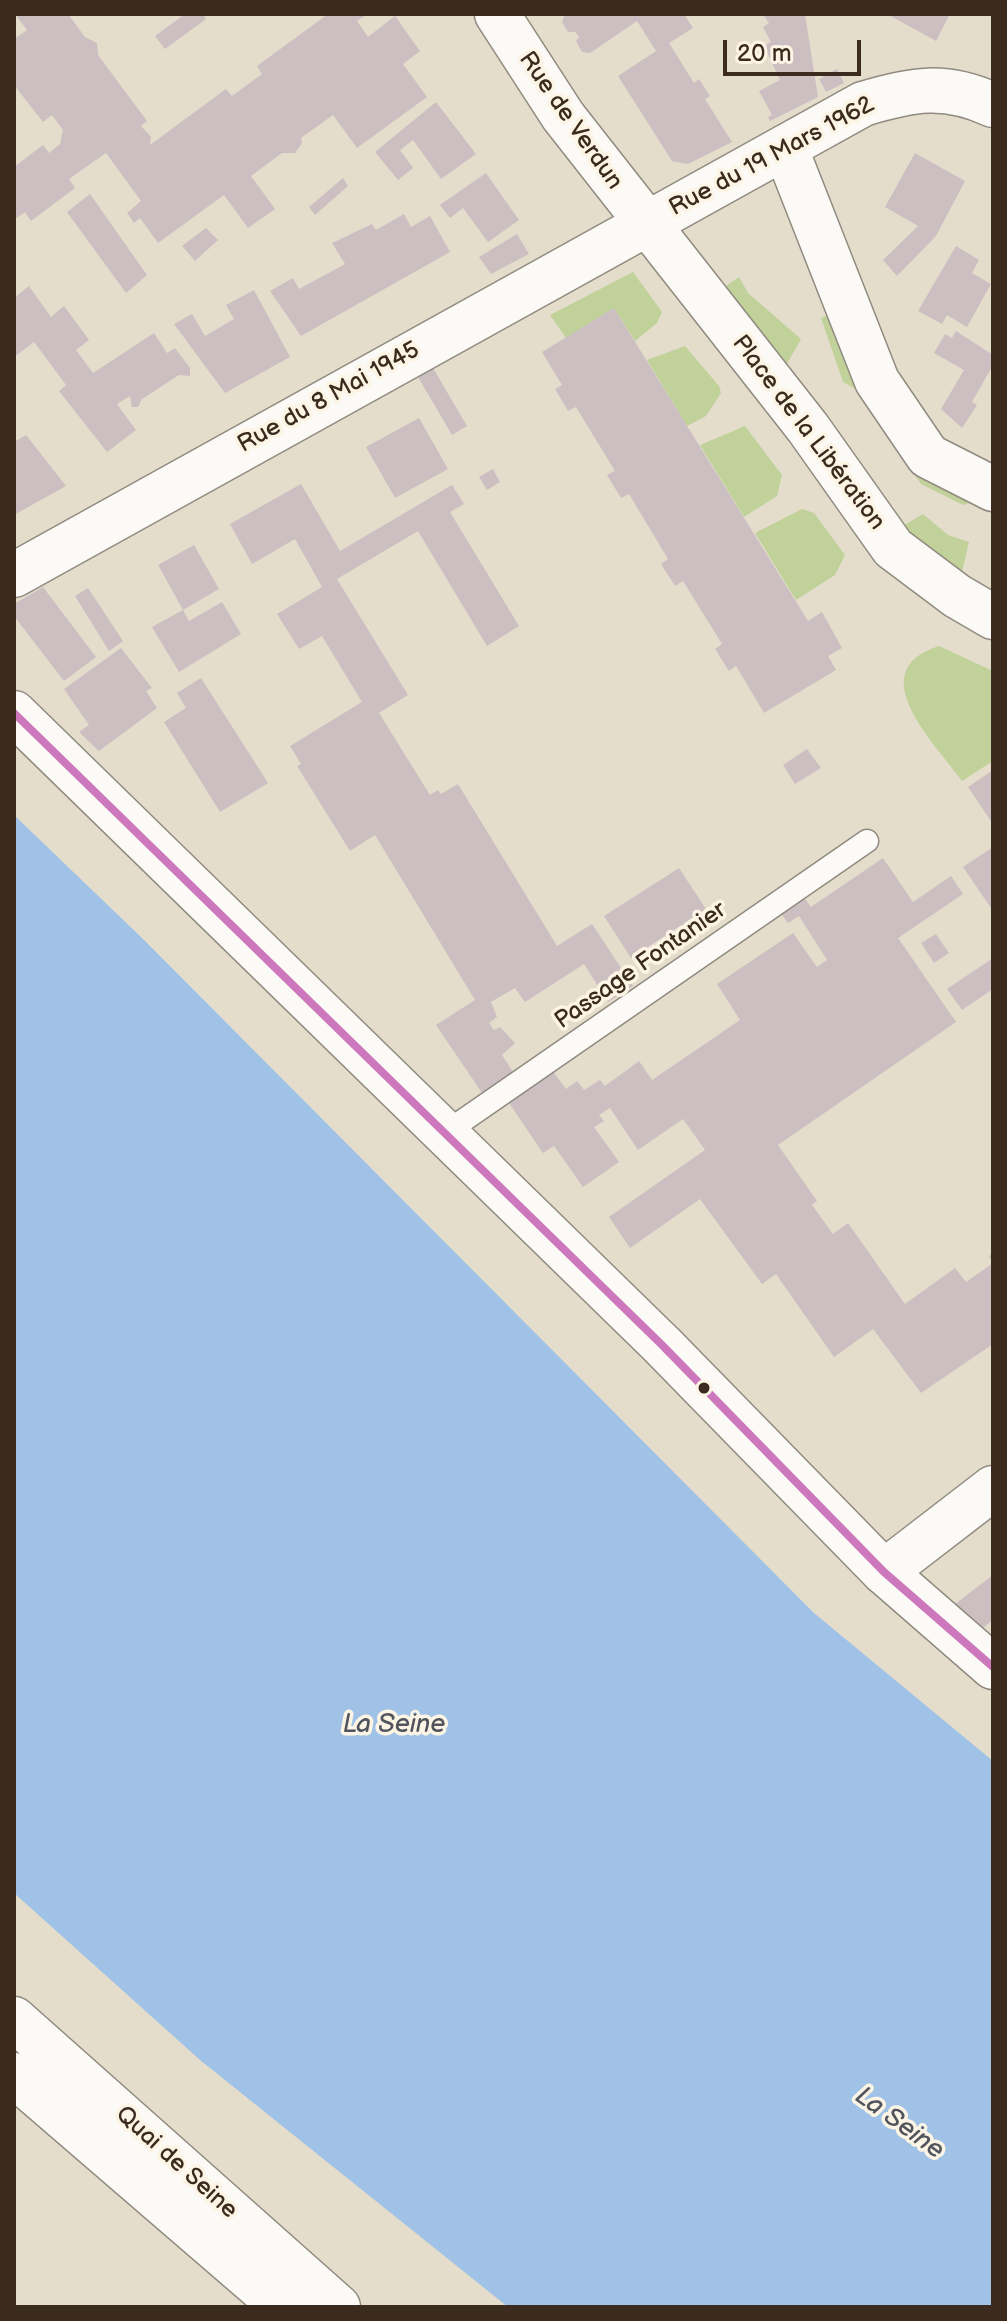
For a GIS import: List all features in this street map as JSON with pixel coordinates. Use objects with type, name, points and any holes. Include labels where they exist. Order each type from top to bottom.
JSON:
[{"type":"street","name":"Rue de Verdun","points":[[497,14],[563,116],[646,226]]},
{"type":"street","name":"Rue du 19 Mars 1962","points":[[646,226],[863,104],[911,89],[965,92],[993,105]]},
{"type":"street","points":[[785,147],[877,381],[928,456],[993,489]]},
{"type":"street","name":"Rue du 8 Mai 1945","points":[[14,575],[472,318],[646,226]]},
{"type":"street","name":"Place de la Libération","points":[[646,226],[683,267],[808,428],[893,548],[975,606]]},
{"type":"street","points":[[14,713],[662,1345],[884,1572],[993,1667]]},
{"type":"street","points":[[884,1572],[993,1488]]},
{"type":"street","name":"Quai de Seine","points":[[14,2019],[338,2307]]},
{"type":"street","name":"Quai de Seine","points":[[14,2075],[283,2307]]},
{"type":"lane","name":"Passage Fontanier","points":[[445,1133],[867,841]]},
{"type":"green space","points":[[633,272],[662,312],[657,323],[635,341],[614,308],[566,338],[550,315]]},
{"type":"green space","points":[[739,277],[748,293],[801,339],[784,369],[723,288]]},
{"type":"green space","points":[[837,311],[879,402],[843,382],[821,318]]},
{"type":"green space","points":[[685,346],[719,386],[721,393],[706,416],[687,426],[647,360]]},
{"type":"green space","points":[[745,426],[782,475],[777,496],[744,517],[700,445]]},
{"type":"green space","points":[[905,460],[982,498],[963,505],[921,484]]},
{"type":"green space","points":[[802,509],[814,513],[845,555],[835,575],[796,600],[755,533]]},
{"type":"green space","points":[[923,514],[948,535],[969,542],[962,572],[901,527]]},
{"type":"green space","points":[[939,646],[993,671],[993,761],[962,781],[922,728],[904,690],[905,672],[916,657]]},
{"type":"water","name":"La Seine","points":[[14,815],[142,938],[814,1613],[993,1761],[993,2307],[508,2307],[200,2060],[14,1893]]},
{"type":"building","points":[[15,14],[68,14],[85,37],[97,43],[98,55],[147,121],[141,126],[151,137],[150,145],[226,89],[232,96],[262,74],[257,66],[328,14],[367,14],[357,21],[368,37],[395,16],[420,51],[403,64],[427,97],[357,148],[333,115],[301,138],[302,143],[295,153],[282,153],[251,176],[275,209],[248,228],[224,195],[158,243],[140,218],[134,223],[127,213],[141,201],[106,153],[69,179],[75,188],[31,221],[25,212],[14,220],[14,167],[43,145],[49,153],[60,144],[63,130],[52,115],[43,122],[14,85],[14,39],[27,30]]},
{"type":"building","points":[[185,14],[203,14],[206,19],[165,49],[155,36]]},
{"type":"building","points":[[565,14],[684,14],[693,28],[669,43],[694,83],[699,79],[710,96],[705,99],[732,142],[688,164],[672,161],[618,76],[656,51],[637,21],[590,53],[582,52],[575,32],[568,32],[562,22]]},
{"type":"building","points":[[763,14],[805,14],[818,97],[770,121],[768,117],[772,115],[759,91],[780,80],[764,46],[771,42],[763,27],[769,23]]},
{"type":"building","points":[[887,14],[950,14],[936,41]]},
{"type":"building","points":[[837,69],[844,83],[826,92],[819,79]]},
{"type":"building","points":[[436,102],[476,154],[441,179],[413,140],[400,150],[413,168],[398,180],[375,152]]},
{"type":"building","points":[[915,153],[965,181],[936,236],[897,276],[883,260],[918,226],[885,207]]},
{"type":"building","points":[[486,173],[519,220],[488,242],[463,208],[450,218],[440,205]]},
{"type":"building","points":[[343,178],[348,186],[315,215],[309,207]]},
{"type":"building","points":[[90,194],[147,275],[126,293],[67,212]]},
{"type":"building","points":[[404,214],[411,227],[430,216],[450,252],[301,336],[270,291],[293,278],[299,289],[345,264],[332,243],[372,224],[376,230]]},
{"type":"building","points":[[206,228],[218,240],[195,261],[182,246]]},
{"type":"building","points":[[517,234],[529,254],[491,274],[479,257]]},
{"type":"building","points":[[956,246],[979,260],[972,273],[991,284],[967,327],[947,315],[942,324],[918,311]]},
{"type":"building","points":[[29,286],[51,317],[64,306],[89,340],[76,350],[93,373],[154,333],[167,353],[175,348],[190,368],[190,376],[179,375],[142,399],[138,407],[132,407],[130,396],[117,404],[136,430],[107,452],[59,391],[66,385],[34,342],[14,357],[14,298]]},
{"type":"building","points":[[254,290],[290,357],[225,393],[174,324],[192,314],[205,336],[234,319],[226,305]]},
{"type":"building","points":[[614,308],[808,621],[822,612],[842,648],[828,656],[836,670],[764,713],[736,666],[729,671],[715,649],[722,644],[683,581],[675,586],[661,564],[668,559],[629,494],[621,498],[607,475],[615,471],[576,407],[568,411],[555,389],[562,385],[542,352]]},
{"type":"building","points":[[956,331],[993,355],[993,365],[972,402],[977,405],[962,428],[941,409],[964,370],[934,353],[945,334],[952,338]]},
{"type":"building","points":[[433,368],[467,426],[452,435],[418,377]]},
{"type":"building","points":[[419,418],[448,469],[395,498],[366,447]]},
{"type":"building","points":[[26,435],[66,486],[14,515],[14,442]]},
{"type":"building","points":[[493,469],[500,482],[487,490],[479,477]]},
{"type":"building","points":[[301,484],[340,551],[452,485],[464,504],[450,512],[519,626],[487,646],[418,531],[337,579],[408,695],[379,713],[430,795],[438,790],[441,794],[458,784],[557,946],[592,924],[633,986],[608,1002],[584,964],[525,1002],[515,988],[491,1002],[497,1017],[489,1023],[494,1030],[500,1027],[515,1043],[502,1055],[513,1072],[482,1093],[436,1025],[475,1000],[375,835],[350,851],[297,766],[301,764],[290,746],[362,702],[322,636],[299,649],[277,614],[322,587],[295,539],[252,564],[230,524]]},
{"type":"building","points":[[194,545],[219,589],[183,610],[158,565]]},
{"type":"building","points":[[43,587],[96,657],[64,681],[14,616],[14,604]]},
{"type":"building","points":[[88,588],[123,641],[109,651],[75,596]]},
{"type":"building","points":[[222,602],[241,634],[179,672],[152,627],[183,610],[189,621]]},
{"type":"building","points":[[121,648],[152,688],[146,691],[157,708],[99,751],[79,732],[89,725],[64,689]]},
{"type":"building","points":[[201,678],[268,783],[220,812],[164,722],[186,708],[177,693]]},
{"type":"building","points":[[807,749],[821,768],[795,784],[783,765]]},
{"type":"building","points":[[993,770],[993,824],[968,787]]},
{"type":"building","points":[[993,847],[993,911],[963,867]]},
{"type":"building","points":[[883,858],[913,902],[951,876],[963,894],[898,938],[956,1022],[778,1145],[817,1201],[812,1205],[833,1234],[848,1223],[905,1304],[955,1268],[966,1282],[993,1263],[993,1344],[921,1393],[873,1329],[834,1357],[776,1274],[762,1284],[700,1199],[630,1248],[609,1217],[705,1150],[683,1119],[638,1150],[610,1108],[599,1115],[604,1121],[594,1127],[619,1162],[583,1187],[554,1146],[543,1153],[507,1100],[552,1070],[566,1089],[577,1081],[584,1090],[600,1080],[605,1086],[639,1061],[652,1080],[740,1020],[717,984],[793,933],[817,967],[827,960],[799,916],[788,923],[780,912],[803,896],[811,907]]},
{"type":"building","points":[[679,868],[706,909],[631,958],[604,916]]},
{"type":"building","points":[[936,934],[949,953],[934,963],[921,943]]},
{"type":"building","points":[[993,958],[993,989],[962,1010],[947,989]]},
{"type":"building","points":[[993,1575],[993,1620],[983,1628],[955,1604]]},
{"type":"transit line","points":[[14,713],[662,1345],[884,1572],[993,1667]]}]
